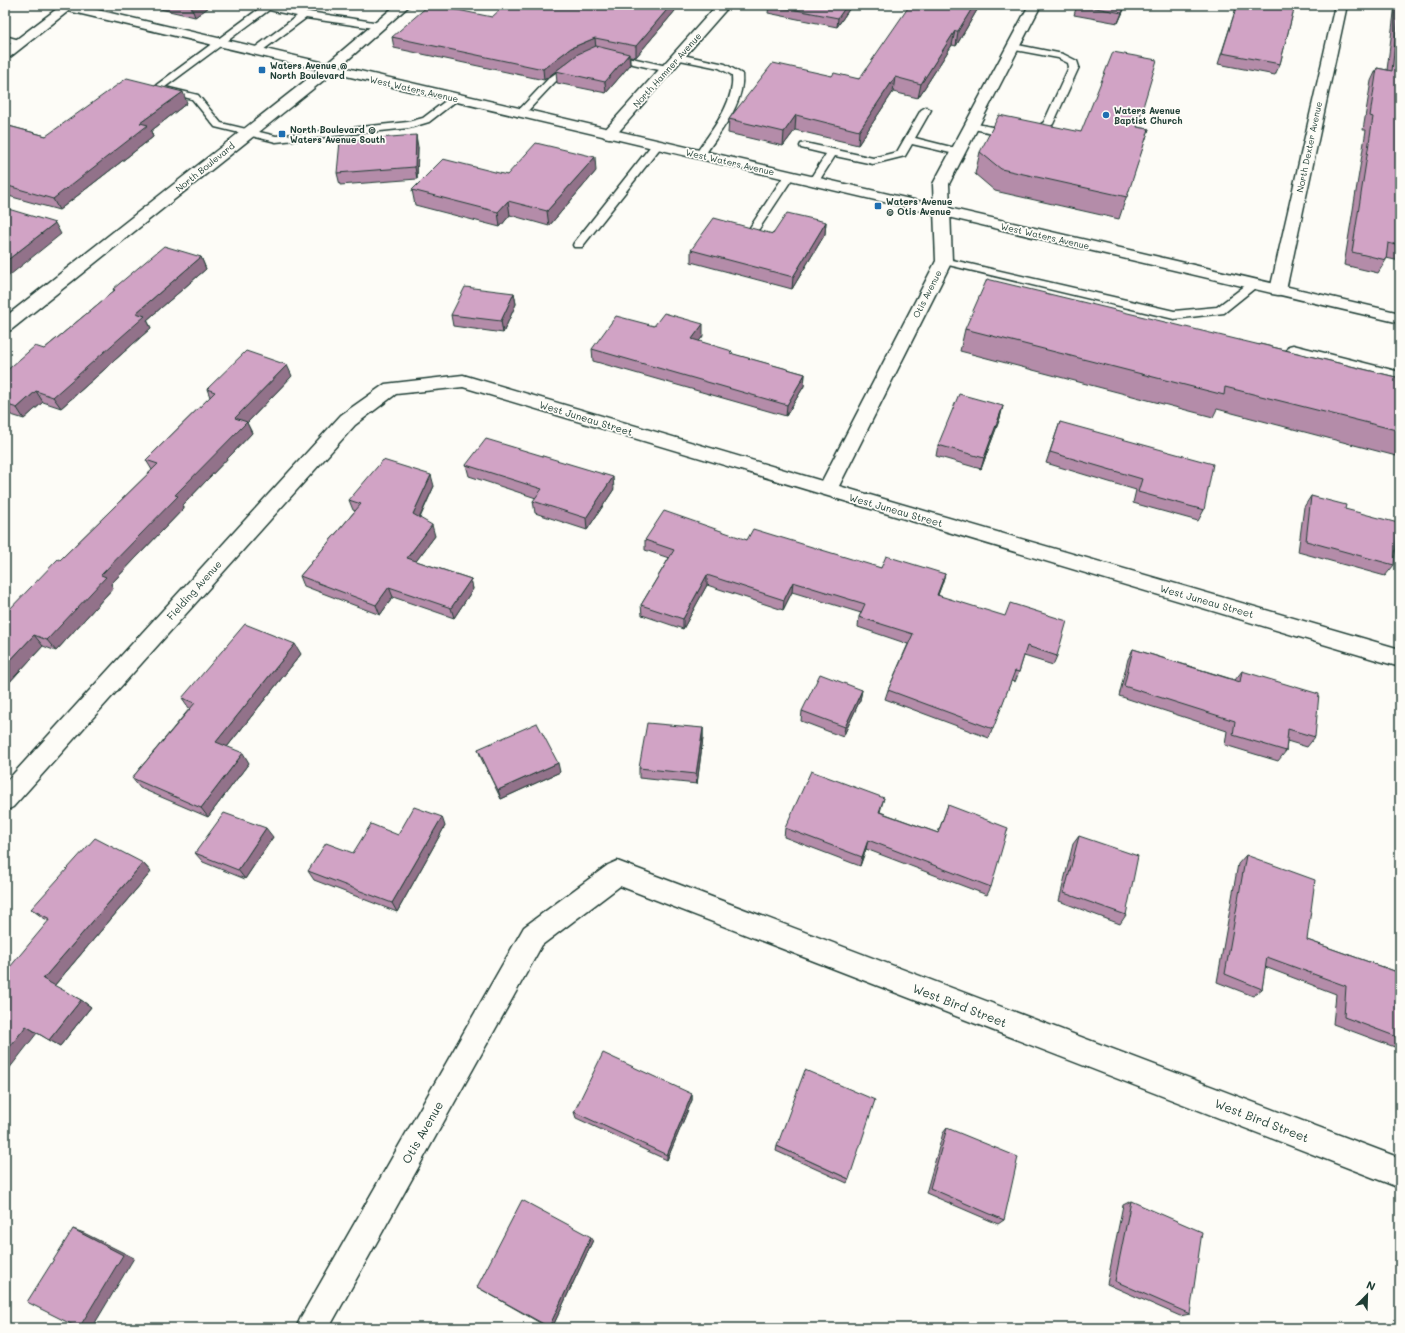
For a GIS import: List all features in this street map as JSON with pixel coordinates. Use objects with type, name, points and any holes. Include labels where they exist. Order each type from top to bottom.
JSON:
[{"type":"street","name":"North Boulevard","points":[[5,326],[329,68],[404,5]]},
{"type":"street","name":"North Hamner Avenue","points":[[609,134],[724,5]]},
{"type":"street","name":"Otis Avenue","points":[[827,490],[944,261],[942,184],[1036,5]]},
{"type":"street","name":"North Dexter Avenue","points":[[1278,290],[1341,5]]},
{"type":"street","name":"West Waters Avenue","points":[[66,6],[520,114],[1400,318]]},
{"type":"street","points":[[5,54],[66,6]]},
{"type":"street","name":"West Juneau Street","points":[[391,388],[463,381],[827,490],[1400,658]]},
{"type":"street","name":"Fielding Avenue","points":[[5,800],[348,420],[391,388]]},
{"type":"street","name":"West Bird Street","points":[[533,936],[617,873],[1400,1173]]},
{"type":"street","name":"Otis Avenue","points":[[312,1328],[533,936]]},
{"type":"lane","points":[[380,26],[304,15],[267,7],[158,88],[195,97],[218,125],[276,139],[409,125],[426,120],[455,98]]},
{"type":"lane","points":[[256,51],[304,15]]},
{"type":"lane","points":[[5,39],[20,43]]},
{"type":"lane","points":[[972,126],[1026,135],[1037,132],[1048,124],[1074,67],[1072,61],[1060,56],[1014,47]]},
{"type":"lane","points":[[602,54],[668,68]]},
{"type":"lane","points":[[678,57],[722,66],[738,74],[740,82],[736,97],[700,155]]},
{"type":"lane","points":[[520,114],[552,80],[580,59]]},
{"type":"lane","points":[[805,146],[873,161],[901,154],[926,110]]},
{"type":"lane","points":[[909,140],[958,152]]},
{"type":"lane","points":[[578,245],[657,145]]},
{"type":"lane","points":[[813,182],[832,152]]},
{"type":"lane","points":[[754,229],[789,176]]},
{"type":"lane","points":[[944,261],[1174,316],[1220,310],[1254,284]]},
{"type":"lane","points":[[1292,349],[1400,376]]},
{"type":"building","points":[[429,5],[492,17],[505,5],[671,5],[636,46],[595,38],[571,48],[543,69],[392,37]]},
{"type":"building","points":[[770,5],[847,5],[838,18]]},
{"type":"building","points":[[910,5],[974,5],[958,31],[955,31],[921,84],[895,77],[859,131],[796,115],[784,132],[729,119],[773,63],[832,76],[834,73],[859,79]]},
{"type":"building","points":[[1080,5],[1125,5],[1122,13]]},
{"type":"building","points":[[1237,5],[1295,5],[1280,64],[1222,53]]},
{"type":"building","points":[[1399,5],[1400,246],[1388,243],[1386,260],[1352,252],[1373,117],[1370,116],[1377,68],[1392,71]]},
{"type":"building","points":[[596,46],[629,54],[605,82],[556,71],[578,54]]},
{"type":"building","points":[[1113,52],[1157,60],[1137,127],[1149,129],[1127,197],[1001,169],[980,152],[999,115],[1081,132]]},
{"type":"building","points":[[127,78],[183,92],[140,123],[148,125],[53,199],[5,185],[5,125],[46,136]]},
{"type":"building","points":[[416,135],[415,167],[337,173],[340,141]]},
{"type":"building","points":[[536,143],[595,157],[547,211],[508,201],[498,212],[412,190],[443,159],[507,175]]},
{"type":"building","points":[[5,208],[55,223],[5,262]]},
{"type":"building","points":[[787,213],[826,222],[793,277],[691,250],[714,218],[773,234]]},
{"type":"building","points":[[164,246],[201,257],[136,313],[145,316],[53,397],[36,391],[17,408],[5,404],[5,372],[35,346],[44,349],[115,290],[113,289]]},
{"type":"building","points":[[987,279],[1400,378],[1400,431],[1225,387],[1224,395],[965,329]]},
{"type":"building","points":[[465,287],[514,293],[501,321],[451,315]]},
{"type":"building","points":[[664,313],[703,324],[692,339],[732,351],[730,353],[805,374],[787,405],[592,349],[616,316],[654,326]]},
{"type":"building","points":[[246,351],[287,365],[235,418],[247,422],[175,495],[178,496],[101,575],[106,577],[47,640],[34,635],[5,666],[5,614],[58,559],[60,560],[158,464],[146,460],[215,392],[207,389]]},
{"type":"building","points":[[959,394],[1003,406],[984,458],[938,445]]},
{"type":"building","points":[[1060,422],[1213,464],[1204,510],[1138,492],[1142,479],[1050,452]]},
{"type":"building","points":[[486,439],[613,477],[586,518],[533,501],[542,489],[466,465]]},
{"type":"building","points":[[383,460],[431,475],[413,514],[432,525],[407,558],[471,579],[451,608],[389,587],[376,605],[300,576],[361,504],[349,500]]},
{"type":"building","points":[[1311,496],[1346,505],[1345,509],[1398,523],[1394,565],[1306,541]]},
{"type":"building","points":[[664,511],[747,540],[753,529],[881,568],[886,556],[945,574],[937,595],[1005,616],[1010,603],[1067,621],[1057,656],[1027,646],[1019,672],[1015,671],[993,729],[888,690],[913,634],[859,617],[865,604],[793,582],[784,600],[707,575],[683,619],[641,605],[674,550],[645,540]]},
{"type":"building","points":[[245,624],[295,644],[216,742],[243,753],[201,808],[132,778],[195,703],[182,698]]},
{"type":"building","points":[[1133,649],[1240,682],[1242,671],[1319,694],[1315,737],[1288,729],[1286,751],[1233,735],[1235,721],[1124,686]]},
{"type":"building","points":[[820,674],[862,690],[845,727],[802,711]]},
{"type":"building","points":[[537,723],[558,763],[498,790],[478,749]]},
{"type":"building","points":[[647,723],[703,728],[696,774],[639,768]]},
{"type":"building","points":[[811,771],[884,798],[879,812],[938,833],[948,805],[1008,828],[991,887],[868,840],[862,857],[785,828]]},
{"type":"building","points":[[414,807],[442,817],[392,903],[308,871],[326,843],[353,853],[371,824],[398,835]]},
{"type":"building","points":[[224,813],[266,828],[238,870],[195,853]]},
{"type":"building","points":[[1079,836],[1138,856],[1126,915],[1064,893]]},
{"type":"building","points":[[95,838],[143,863],[43,979],[81,1000],[49,1040],[26,1026],[5,1053],[5,973],[50,919],[31,909]]},
{"type":"building","points":[[1246,855],[1315,880],[1307,940],[1400,973],[1400,1038],[1344,1017],[1346,986],[1267,957],[1262,989],[1225,974]]},
{"type":"building","points":[[603,1053],[692,1094],[667,1155],[574,1112]]},
{"type":"building","points":[[805,1070],[875,1100],[849,1179],[777,1146]]},
{"type":"building","points":[[947,1128],[1018,1157],[1004,1220],[930,1188]]},
{"type":"building","points":[[522,1200],[591,1237],[549,1327],[477,1287]]},
{"type":"building","points":[[1131,1201],[1202,1232],[1190,1314],[1115,1281]]},
{"type":"building","points":[[73,1229],[123,1255],[79,1328],[27,1302]]},
{"type":"place","name":"Waters Avenue @ North Boulevard","points":[[262,70]]},
{"type":"place","name":"Waters Avenue Baptist Church","points":[[1106,115]]},
{"type":"place","name":"North Boulevard @ Waters Avenue South","points":[[282,134]]},
{"type":"place","name":"Waters Avenue @ Otis Avenue","points":[[878,206]]}]
